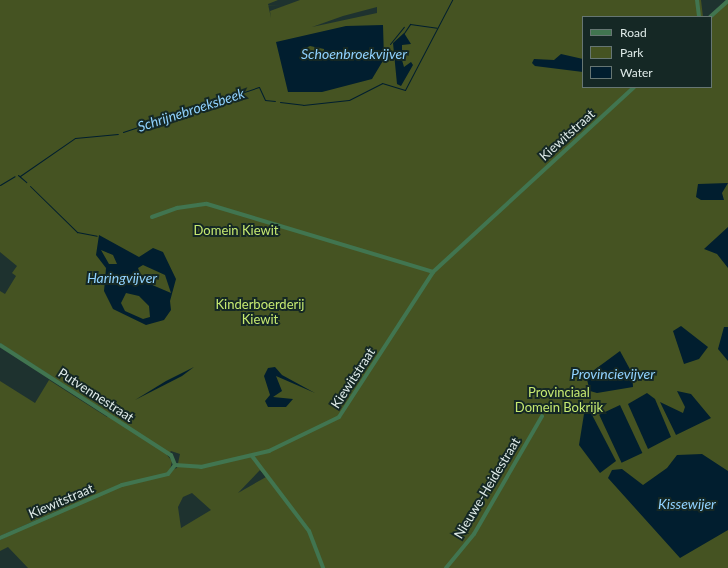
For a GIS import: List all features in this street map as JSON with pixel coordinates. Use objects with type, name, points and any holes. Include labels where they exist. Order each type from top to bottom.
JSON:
[{"type":"street","points":[[697,0],[699,16]]},
{"type":"street","points":[[711,16],[728,1]]},
{"type":"street","name":"Kiewitstraat","points":[[0,538],[122,485],[168,474],[175,465],[201,467],[252,456],[280,447],[339,418],[433,272],[633,88]]},
{"type":"street","points":[[152,217],[177,208],[207,204],[433,272]]},
{"type":"street","name":"Putvennestraat","points":[[0,345],[172,455],[175,465]]},
{"type":"street","name":"Nieuwe-Heidestraat","points":[[446,568],[474,534],[542,416]]},
{"type":"street","points":[[252,456],[310,531],[323,568]]},
{"type":"green space","points":[[0,0],[278,0],[268,4],[271,18],[270,11],[300,0],[701,0],[703,16],[582,16],[582,88],[712,88],[712,17],[728,2],[728,568],[28,568],[8,547],[0,551],[0,540],[73,504],[0,536],[0,381],[35,403],[49,380],[107,417],[110,414],[0,343],[0,291],[5,294],[16,276],[12,273],[17,266],[0,252]],"holes":[[[377,7],[377,13],[312,27],[343,16]],[[171,451],[180,454],[177,468],[170,470],[172,461],[167,455]],[[260,470],[266,477],[238,493]],[[192,493],[211,510],[181,528],[178,507],[183,497]]]},
{"type":"water","name":"Schoenbroekvijver","points":[[383,25],[384,59],[372,79],[322,92],[288,92],[276,42],[346,26]],"holes":[[[310,46],[324,49],[325,57],[317,60],[309,57],[306,48]]]},
{"type":"water","points":[[404,33],[411,44],[402,45],[402,60],[404,67],[411,62],[413,65],[401,86],[397,84],[393,43]]},
{"type":"water","points":[[561,54],[582,59],[582,72],[535,66],[532,63],[534,59],[554,60]]},
{"type":"water","points":[[728,183],[722,193],[724,200],[701,200],[696,197],[698,184]]},
{"type":"water","points":[[728,227],[728,268],[717,254],[704,249]]},
{"type":"water","name":"Haringvijver","points":[[99,235],[139,257],[153,248],[163,252],[176,279],[170,301],[171,310],[164,320],[146,325],[113,309],[104,291],[106,268],[96,255]],"holes":[[[101,250],[113,255],[117,264],[109,264]],[[143,265],[165,275],[171,293],[143,281],[138,268]],[[126,293],[139,296],[149,306],[150,317],[143,319],[125,311],[121,303]]]},
{"type":"water","points":[[681,326],[708,347],[699,359],[684,364],[673,331]]},
{"type":"water","points":[[724,327],[728,327],[728,361],[718,349]]},
{"type":"water","name":"Provincievijver","points":[[620,351],[632,373],[633,387],[597,393],[590,391],[586,376]]},
{"type":"water","points":[[194,367],[182,376],[135,400],[166,381]]},
{"type":"water","points":[[275,367],[282,375],[315,393],[276,376],[282,391],[273,397],[293,399],[286,407],[268,407],[265,401],[270,395],[264,376],[268,368]]},
{"type":"water","points":[[677,391],[691,394],[711,418],[676,435],[660,402],[683,413],[685,407]]},
{"type":"water","points":[[647,393],[655,399],[671,437],[648,449],[628,404]]},
{"type":"water","points":[[620,405],[642,453],[622,463],[599,415]]},
{"type":"water","points":[[590,411],[616,461],[600,473],[579,445],[584,414]]},
{"type":"water","name":"Kissewijer","points":[[702,454],[728,471],[728,530],[680,558],[608,478],[612,470],[622,469],[643,485],[667,468],[677,455]]},
{"type":"waterway","name":"Schrijnebroeksbeek","points":[[280,102],[303,105],[349,100],[382,83],[405,90],[452,0]]},
{"type":"waterway","points":[[404,33],[410,24],[437,28]]},
{"type":"waterway","points":[[390,44],[404,27]]},
{"type":"waterway","name":"Schrijnebroeksbeek","points":[[123,132],[259,87],[265,100],[275,101]]},
{"type":"waterway","name":"Schrijnebroeksbeek","points":[[20,176],[75,138],[118,134]]},
{"type":"waterway","name":"Schrijnebroeksbeek","points":[[18,175],[26,182]]},
{"type":"waterway","name":"Schrijnebroeksbeek","points":[[0,185],[15,176]]},
{"type":"waterway","points":[[30,186],[77,232],[97,236]]},
{"type":"park label","name":"Domein Kiewit","points":[[236,230]]},
{"type":"park label","name":"Kinderboerderij Kiewit","points":[[260,312]]},
{"type":"park label","name":"Provinciaal Domein Bokrijk","points":[[559,400]]}]
